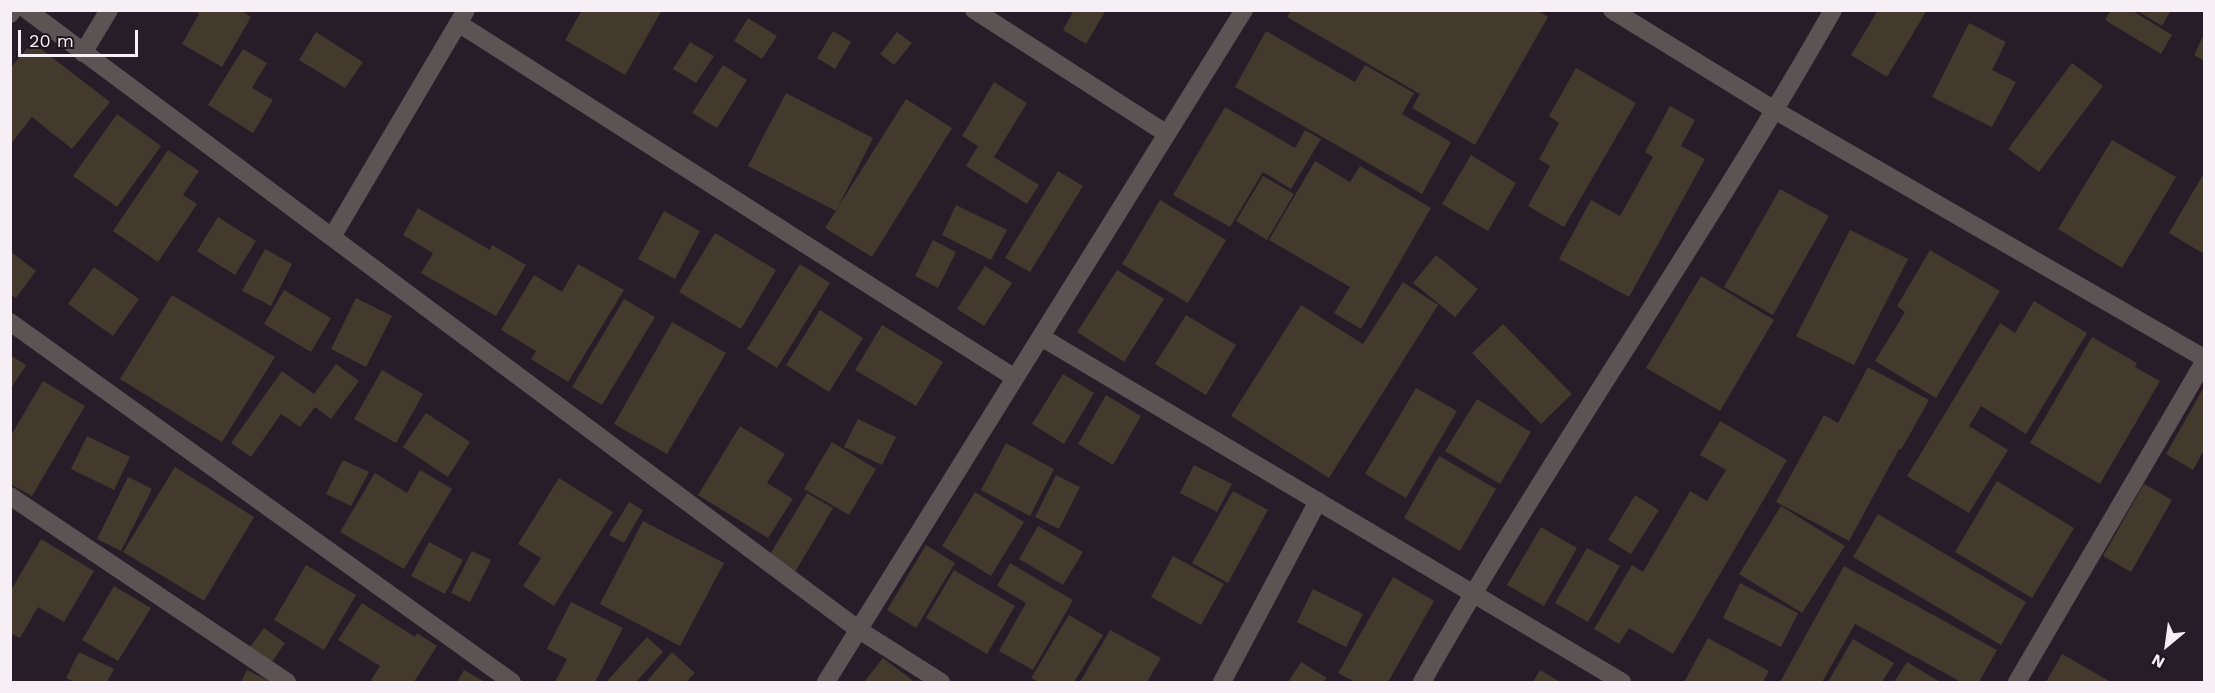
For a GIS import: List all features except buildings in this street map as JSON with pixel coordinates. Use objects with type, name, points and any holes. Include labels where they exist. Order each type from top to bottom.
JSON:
[{"type":"street","points":[[27,10],[858,630],[941,682]]},
{"type":"street","points":[[83,53],[109,10]]},
{"type":"street","points":[[974,10],[1167,134]]},
{"type":"street","points":[[826,682],[1244,10]]},
{"type":"street","points":[[1612,10],[1776,111],[2205,360],[2017,682]]},
{"type":"street","points":[[1422,682],[1472,594],[1776,111],[1833,10]]},
{"type":"street","points":[[332,237],[462,17],[1015,378]]},
{"type":"street","points":[[10,322],[512,682]]},
{"type":"street","points":[[1041,337],[1622,682]]},
{"type":"street","points":[[10,496],[287,682]]},
{"type":"street","points":[[1222,682],[1318,501]]}]
